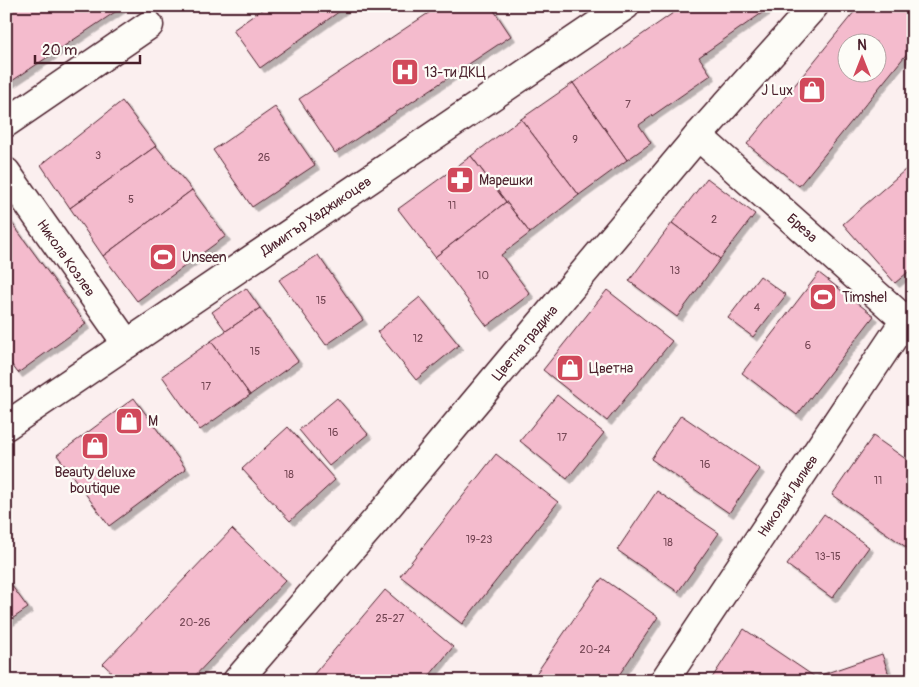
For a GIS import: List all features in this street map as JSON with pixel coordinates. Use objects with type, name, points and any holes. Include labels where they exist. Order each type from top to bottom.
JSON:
[{"type":"street","name":"Димитър Хаджикоцев","points":[[6,426],[625,6]]},
{"type":"street","name":"Цветна градина","points":[[237,681],[384,512],[698,136],[814,6]]},
{"type":"street","points":[[6,123],[149,25]]},
{"type":"street","name":"Бреза","points":[[698,136],[909,317]]},
{"type":"street","name":"Никола Козлев","points":[[6,172],[127,344]]},
{"type":"street","name":"Николай Лилиев","points":[[664,681],[909,317]]},
{"type":"building","points":[[6,6],[124,6],[6,85]]},
{"type":"building","points":[[267,6],[347,6],[260,68],[233,30]]},
{"type":"building","points":[[439,6],[491,6],[511,36],[335,153],[299,99]]},
{"type":"building","points":[[683,6],[772,6],[699,57],[711,75],[639,125],[651,143],[627,160],[573,83]]},
{"type":"building","points":[[859,6],[913,6],[913,46],[886,79],[886,32],[838,32]]},
{"type":"building","points":[[836,34],[836,82],[884,82],[799,186],[747,144]]},
{"type":"building","points":[[573,83],[627,160],[579,195],[521,119]]},
{"type":"building","points":[[122,101],[156,146],[70,208],[41,165]]},
{"type":"building","points":[[275,107],[315,165],[252,207],[213,150]]},
{"type":"building","points":[[521,119],[579,195],[530,233],[471,156]]},
{"type":"building","points":[[156,146],[192,190],[103,256],[70,208]]},
{"type":"building","points":[[471,156],[506,202],[435,257],[398,209]]},
{"type":"building","points":[[913,163],[913,268],[895,283],[843,224]]},
{"type":"building","points":[[707,178],[755,214],[720,259],[672,223]]},
{"type":"building","points":[[192,190],[226,236],[137,301],[103,256]]},
{"type":"building","points":[[506,202],[530,233],[501,255],[530,294],[487,326],[435,257]]},
{"type":"building","points":[[6,215],[86,324],[18,373],[6,357]]},
{"type":"building","points":[[672,223],[720,259],[677,317],[629,281]]},
{"type":"building","points":[[318,255],[363,320],[326,345],[279,280]]},
{"type":"building","points":[[819,273],[874,316],[797,415],[742,373]]},
{"type":"building","points":[[760,276],[786,295],[753,337],[728,318]]},
{"type":"building","points":[[246,288],[260,308],[226,331],[212,312]]},
{"type":"building","points":[[607,290],[672,341],[607,421],[543,370]]},
{"type":"building","points":[[420,297],[459,345],[416,380],[377,332]]},
{"type":"building","points":[[260,308],[298,361],[250,395],[211,341]]},
{"type":"building","points":[[211,341],[250,395],[200,430],[162,376]]},
{"type":"building","points":[[557,395],[604,433],[567,479],[520,441]]},
{"type":"building","points":[[134,398],[186,469],[109,526],[57,455]]},
{"type":"building","points":[[337,398],[368,434],[329,466],[299,430]]},
{"type":"building","points":[[681,415],[760,469],[729,513],[651,459]]},
{"type":"building","points":[[288,427],[335,480],[290,521],[242,469]]},
{"type":"building","points":[[873,436],[913,464],[913,552],[832,495]]},
{"type":"building","points":[[496,454],[558,502],[462,624],[400,576]]},
{"type":"building","points":[[657,491],[719,533],[678,592],[617,550]]},
{"type":"building","points":[[824,514],[869,547],[832,598],[787,565]]},
{"type":"building","points":[[232,529],[286,580],[190,681],[121,681],[103,664]]},
{"type":"building","points":[[6,578],[28,608],[6,623]]},
{"type":"building","points":[[602,578],[658,617],[615,681],[531,681]]},
{"type":"building","points":[[385,590],[453,647],[425,681],[308,681]]},
{"type":"building","points":[[744,629],[815,677],[882,654],[891,681],[710,681]]},
{"type":"place","name":"13-ти ДКЦ","points":[[405,72]]},
{"type":"place","name":"J Lux","points":[[812,90]]},
{"type":"place","name":"Марешки","points":[[460,180]]},
{"type":"place","name":"Unseen","points":[[163,257]]},
{"type":"place","name":"Timshel","points":[[823,297]]},
{"type":"place","name":"Цветна","points":[[570,368]]},
{"type":"place","name":"М","points":[[129,421]]},
{"type":"place","name":"Beauty deluxe boutique","points":[[95,446]]}]
